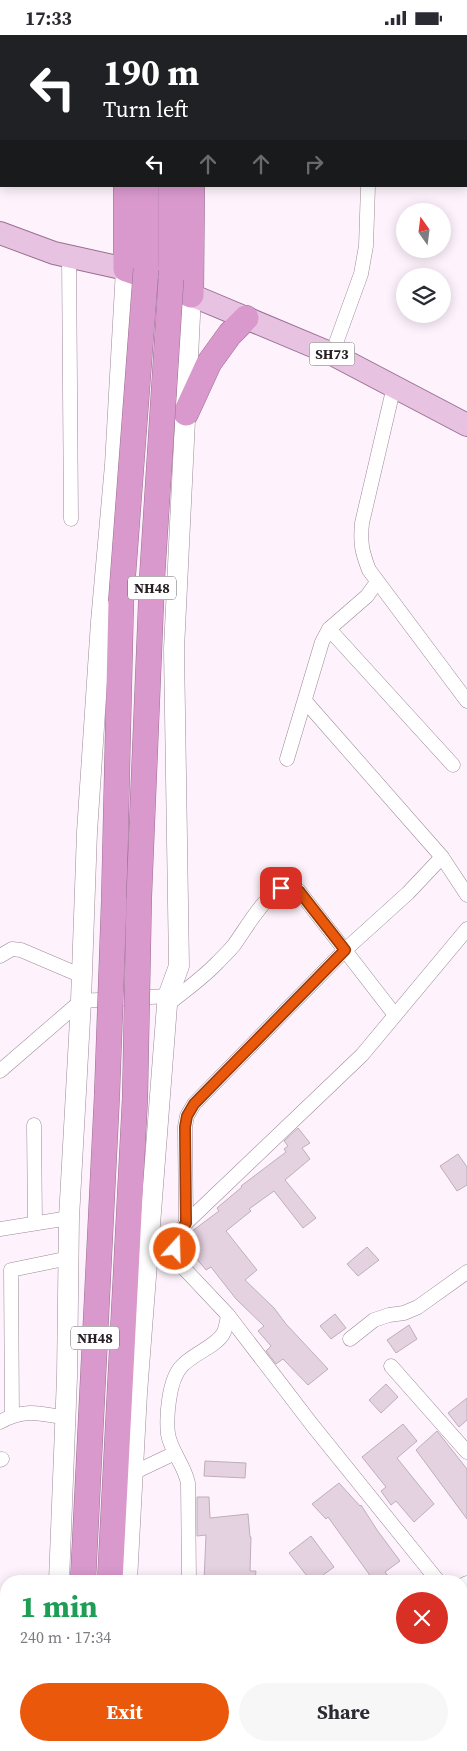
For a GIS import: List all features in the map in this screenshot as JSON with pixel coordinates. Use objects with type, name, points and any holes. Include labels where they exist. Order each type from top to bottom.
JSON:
[{"type":"highway","points":[[126,187],[126,269]]},
{"type":"highway","name":"NH48","points":[[83,1575],[107,1095],[121,602],[146,269],[146,187]]},
{"type":"highway","name":"NH48","points":[[110,1575],[135,1098],[139,897],[152,579],[171,279],[171,187]]},
{"type":"highway","points":[[191,295],[192,187]]},
{"type":"highway","name":"SH73","points":[[126,269],[161,281],[191,295]]},
{"type":"highway","points":[[186,413],[209,363],[230,334],[246,318]]},
{"type":"main road","name":"SH73","points":[[0,233],[54,253],[126,269]]},
{"type":"main road","points":[[59,1575],[66,1418],[69,1218],[81,1001],[87,832],[101,623],[115,465],[126,269]]},
{"type":"main road","name":"SH73","points":[[191,295],[332,354],[467,425]]},
{"type":"main road","points":[[127,1575],[137,1393],[168,1001],[179,966],[174,649],[191,295]]},
{"type":"street","points":[[332,354],[361,274],[366,246],[368,187]]},
{"type":"street","points":[[69,255],[71,519]]},
{"type":"street","points":[[394,386],[360,537],[362,551],[369,570],[467,701]]},
{"type":"street","points":[[286,759],[322,642],[329,629],[367,596],[377,581]]},
{"type":"street","points":[[329,629],[453,765]]},
{"type":"street","points":[[305,701],[442,857],[467,895]]},
{"type":"street","points":[[186,1223],[185,1127],[187,1116],[194,1104],[345,950],[408,893],[442,857]]},
{"type":"street","points":[[0,1071],[81,1001],[168,1001],[216,965],[273,895],[281,888],[289,886],[299,891],[396,1015]]},
{"type":"street","points":[[433,1575],[313,1426],[228,1315],[178,1262],[175,1239],[186,1223],[362,1055],[467,929]]},
{"type":"street","points":[[0,955],[12,949],[21,950],[82,976]]},
{"type":"street","points":[[34,1125],[35,1223]]},
{"type":"street","points":[[0,1229],[69,1218]]},
{"type":"street","points":[[66,1418],[32,1412],[6,1419],[11,1270],[69,1258]]},
{"type":"street","points":[[350,1339],[374,1320],[404,1313],[418,1307],[467,1272]]},
{"type":"street","points":[[189,1575],[188,1483],[186,1471],[170,1444],[168,1432],[170,1393],[173,1381],[180,1368],[224,1333],[228,1315]]},
{"type":"street","points":[[391,1366],[467,1452]]},
{"type":"street","points":[[133,1473],[175,1453]]},
{"type":"building","points":[[298,1128],[310,1143],[302,1148],[310,1159],[285,1180],[316,1218],[303,1228],[274,1191],[249,1209],[251,1211],[226,1231],[257,1270],[245,1280],[274,1308],[286,1324],[328,1369],[308,1385],[283,1359],[276,1364],[266,1351],[271,1346],[258,1331],[264,1326],[236,1299],[211,1267],[206,1270],[184,1244],[191,1232],[219,1211],[217,1208],[241,1186],[286,1152],[284,1149],[288,1146],[284,1141]]},
{"type":"building","points":[[458,1154],[467,1167],[467,1185],[457,1191],[440,1166]]},
{"type":"building","points":[[367,1247],[379,1260],[358,1276],[347,1264]]},
{"type":"building","points":[[335,1314],[346,1328],[331,1339],[320,1326]]},
{"type":"building","points":[[409,1325],[417,1339],[396,1353],[387,1340]]},
{"type":"building","points":[[386,1384],[398,1397],[381,1413],[369,1400]]},
{"type":"building","points":[[467,1398],[467,1420],[459,1427],[448,1413]]},
{"type":"building","points":[[403,1424],[417,1441],[397,1458],[434,1504],[414,1522],[396,1501],[391,1505],[381,1491],[386,1487],[362,1457]]},
{"type":"building","points":[[437,1431],[467,1469],[467,1519],[416,1450]]},
{"type":"building","points":[[205,1461],[246,1463],[245,1478],[204,1476]]},
{"type":"building","points":[[339,1483],[361,1505],[400,1561],[385,1572],[387,1575],[370,1575],[328,1517],[326,1519],[312,1504]]},
{"type":"building","points":[[197,1497],[209,1497],[210,1518],[248,1514],[251,1537],[250,1571],[256,1571],[256,1575],[204,1575],[206,1535],[197,1536]]},
{"type":"building","points":[[311,1536],[334,1567],[323,1575],[306,1575],[289,1553]]},
{"type":"route","points":[[175,1249],[175,1239],[186,1223],[185,1127],[187,1116],[194,1104],[345,950],[299,891],[289,886],[281,888]]}]
